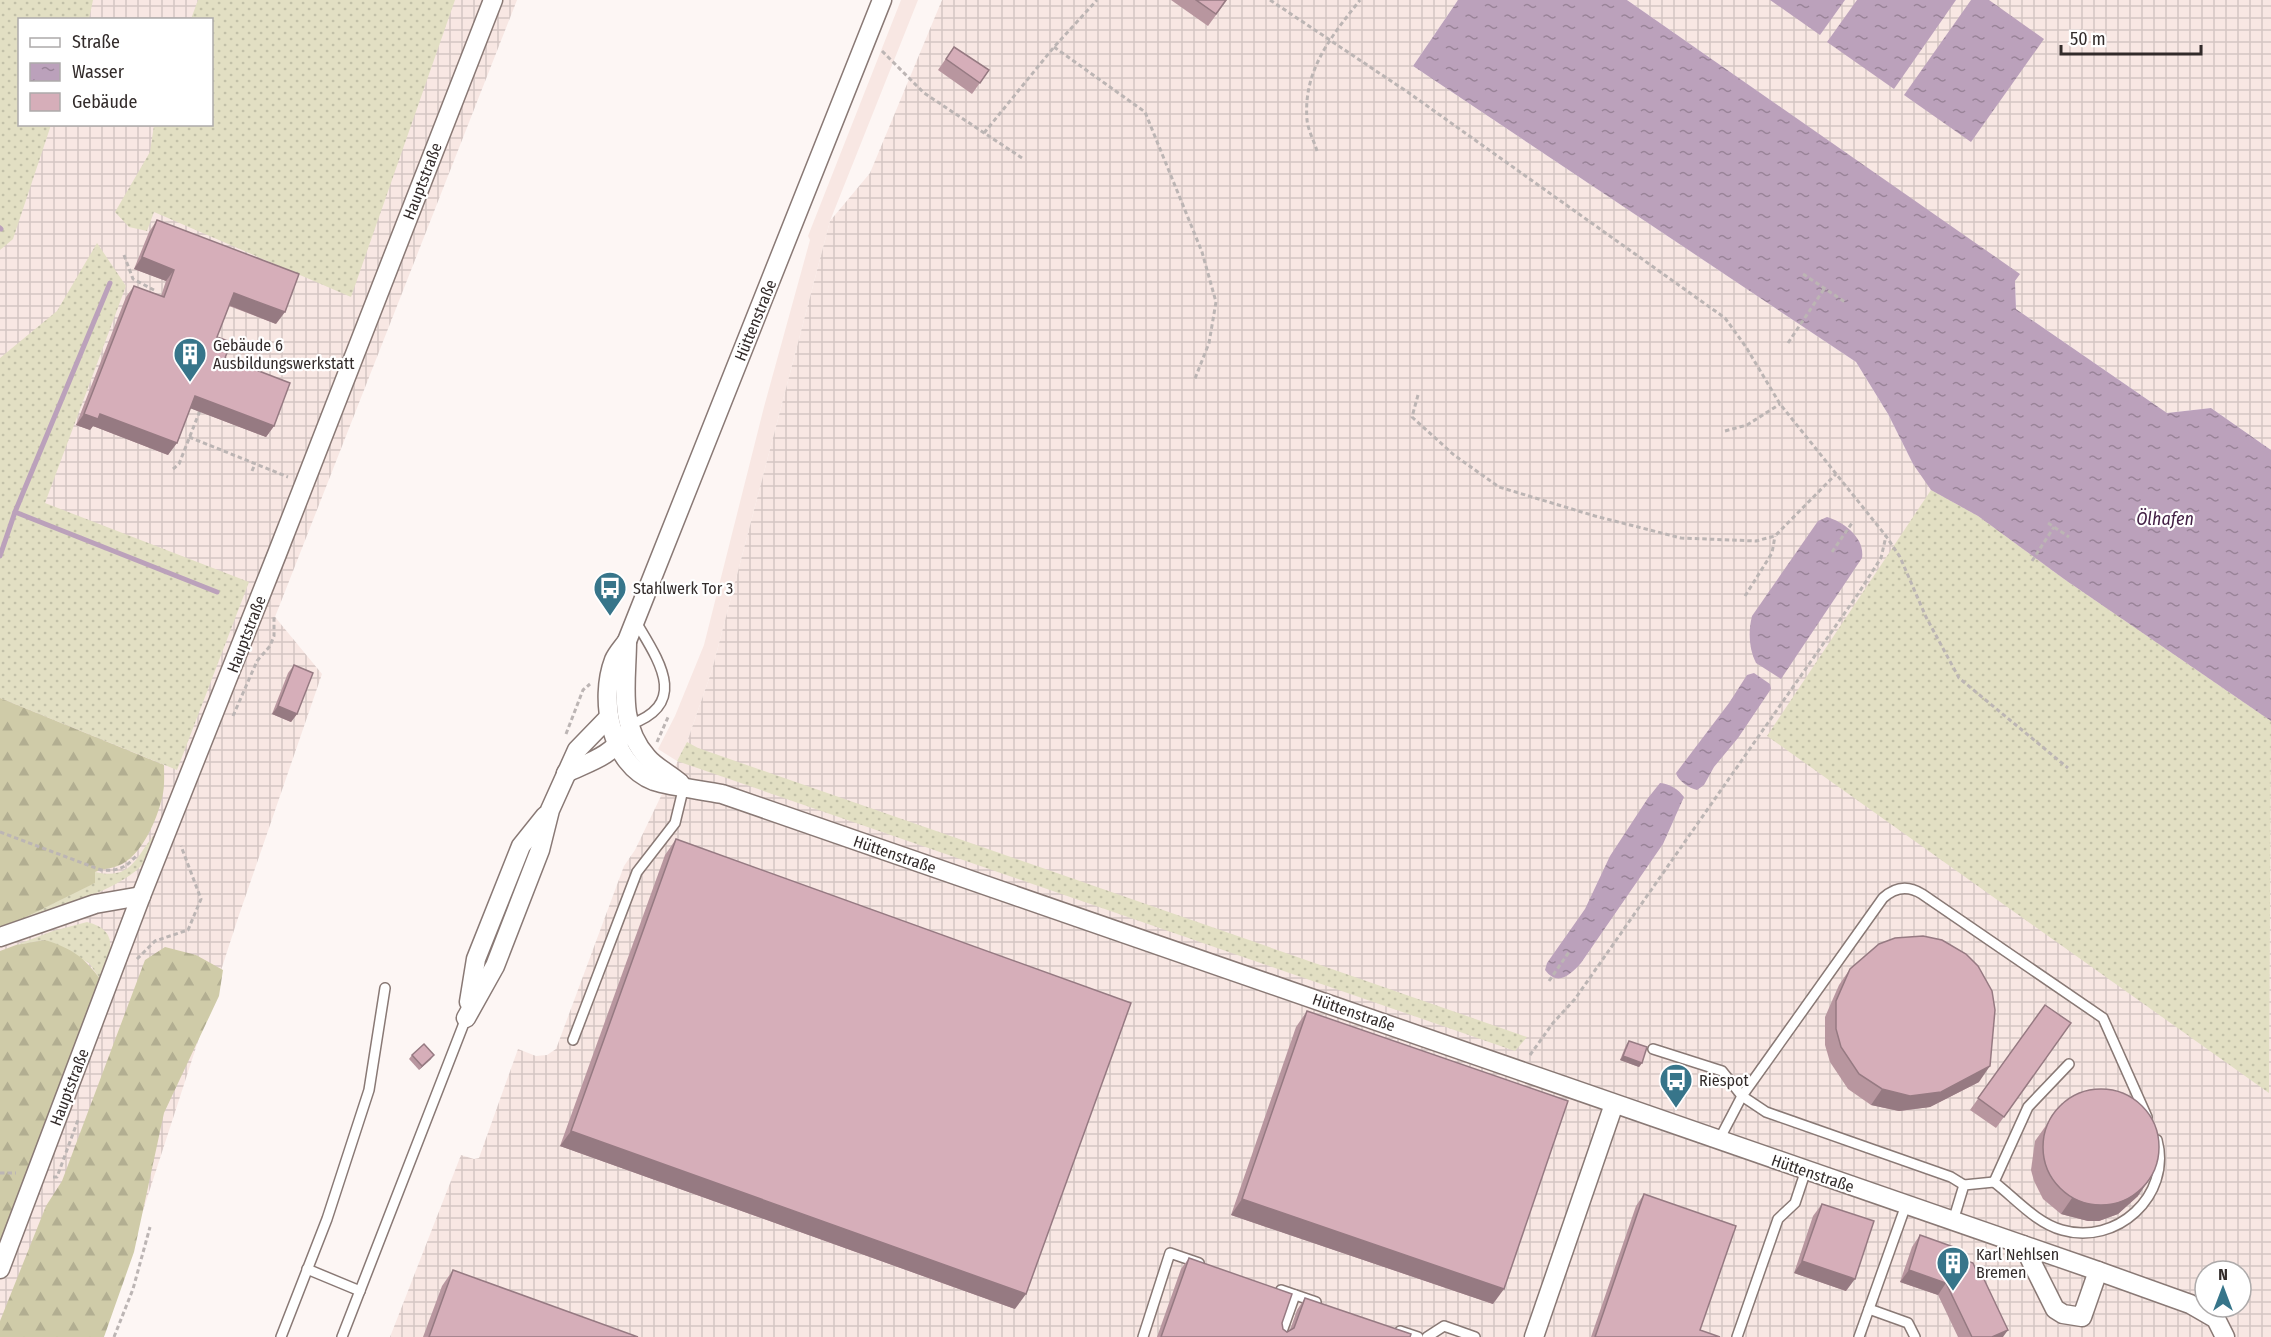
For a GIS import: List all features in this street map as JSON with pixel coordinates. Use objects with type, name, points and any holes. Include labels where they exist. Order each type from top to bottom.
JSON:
[{"type":"street","name":"Hauptstraße","points":[[0,1269],[141,896],[493,0]]},
{"type":"street","name":"Hüttenstraße","points":[[882,0],[627,641],[614,659],[608,689],[609,717],[619,745],[630,765],[654,781],[722,794],[781,814],[2098,1271],[2190,1304],[2216,1319],[2226,1337]]},
{"type":"street","name":"Hüttenstraße","points":[[627,641],[624,691],[629,725],[634,740],[648,759],[684,786]]},
{"type":"street","points":[[466,1018],[476,959],[520,846],[550,810],[577,750],[609,717]]},
{"type":"street","points":[[566,773],[619,745],[629,725]]},
{"type":"street","points":[[0,937],[95,904],[141,896]]},
{"type":"street","points":[[1534,1337],[1614,1104]]},
{"type":"street","points":[[2023,1245],[2055,1309],[2063,1314],[2082,1317],[2098,1271]]},
{"type":"lane","points":[[629,725],[645,719],[657,710],[665,694],[665,675],[635,621]]},
{"type":"lane","points":[[573,1040],[637,872],[675,823],[684,786]]},
{"type":"lane","points":[[1653,1048],[1722,1071],[1742,1096],[1766,1112],[1951,1177],[1964,1185],[1994,1182],[2048,1225],[2074,1233],[2102,1231],[2126,1221],[2137,1212],[2152,1191],[2159,1166],[2157,1142],[2103,1018],[1910,888],[1896,889],[1883,898],[1742,1096],[1719,1140]]},
{"type":"lane","points":[[281,1337],[327,1219],[369,1090],[385,988]]},
{"type":"lane","points":[[342,1337],[466,1018]]},
{"type":"lane","points":[[1994,1182],[2028,1107],[2069,1064]]},
{"type":"lane","points":[[1737,1337],[1778,1219],[1795,1203],[1806,1170]]},
{"type":"lane","points":[[1953,1221],[1964,1185]]},
{"type":"lane","points":[[1859,1337],[1906,1205]]},
{"type":"lane","points":[[1143,1337],[1170,1253],[1204,1264]]},
{"type":"lane","points":[[307,1269],[360,1291]]},
{"type":"lane","points":[[1272,1287],[1328,1307]]},
{"type":"lane","points":[[1280,1337],[1295,1295]]},
{"type":"lane","points":[[1869,1309],[1908,1323],[1915,1337]]},
{"type":"lane","points":[[1427,1337],[1444,1326],[1475,1337]]},
{"type":"lane","points":[[1395,1329],[1418,1337]]},
{"type":"path","points":[[984,133],[1054,47],[1097,0]]},
{"type":"path","points":[[1270,0],[1409,93],[1725,318],[1746,347],[1780,404],[1823,454],[1900,557],[1926,617],[1959,678],[2068,768]]},
{"type":"path","points":[[1317,151],[1307,122],[1308,85],[1328,40],[1360,0]]},
{"type":"path","points":[[867,38],[924,93],[1022,159]]},
{"type":"path","points":[[1054,47],[1145,112],[1202,252],[1216,302],[1209,343],[1194,381]]},
{"type":"path","points":[[124,255],[133,279],[154,290]]},
{"type":"path","points":[[1803,274],[1845,302]]},
{"type":"path","points":[[1788,344],[1824,289]]},
{"type":"path","points":[[1418,395],[1412,417],[1454,455],[1499,487],[1595,516],[1681,538],[1756,541],[1775,536],[1836,474]]},
{"type":"path","points":[[1725,431],[1747,425],[1780,404]]},
{"type":"path","points":[[173,469],[179,464],[202,405]]},
{"type":"path","points":[[189,437],[304,484]]},
{"type":"path","points":[[252,471],[255,464]]},
{"type":"path","points":[[1832,552],[1852,523]]},
{"type":"path","points":[[2048,524],[2069,537]]},
{"type":"path","points":[[2032,561],[2054,527]]},
{"type":"path","points":[[1745,596],[1772,553],[1775,536]]},
{"type":"path","points":[[1520,1070],[1553,1023],[1575,999],[1858,594],[1881,558],[1886,536]]},
{"type":"path","points":[[229,722],[235,714],[257,661],[270,646],[274,636],[273,619],[277,609]]},
{"type":"path","points":[[0,832],[101,870],[116,871],[131,862],[141,850]]},
{"type":"path","points":[[134,969],[138,958],[155,941],[188,930],[201,899],[181,845]]},
{"type":"path","points":[[1550,981],[1569,952]]},
{"type":"path","points":[[36,1176],[57,1177],[81,1112]]},
{"type":"path","points":[[114,1337],[133,1289],[150,1227]]},
{"type":"shaded area","points":[[0,0],[517,0],[275,617],[322,674],[238,918],[102,1337],[0,1337]]},
{"type":"shaded area","points":[[0,0],[93,0],[89,18],[18,18],[18,126],[51,126],[13,239],[0,250]]},
{"type":"shaded area","points":[[198,0],[455,0],[351,297],[154,212],[147,231],[129,227],[115,212],[150,152],[154,126],[213,126],[213,18],[191,18]]},
{"type":"shaded area","points":[[901,0],[918,0],[830,221],[712,670],[687,742],[677,761],[658,749],[675,716],[704,645],[764,407],[810,240],[808,236]]},
{"type":"shaded area","points":[[942,0],[1458,0],[1413,66],[1856,362],[1888,414],[1913,464],[2271,721],[2271,1337],[390,1337],[461,1155],[474,1159],[479,1158],[518,1049],[536,1056],[547,1055],[556,1049],[624,866],[635,850],[687,742],[712,670],[830,221],[870,173]]},
{"type":"shaded area","points":[[1627,0],[2271,0],[2271,450],[2211,408],[2167,413],[2016,309],[2015,281],[2019,274]]},
{"type":"shaded area","points":[[97,243],[126,286],[45,503],[249,582],[177,770],[0,698],[0,358],[57,311]]},
{"type":"shaded area","points":[[1931,490],[1978,516],[2064,579],[2271,721],[2269,1093],[1767,736]]},
{"type":"shaded area","points":[[687,742],[698,748],[1527,1037],[1515,1051],[677,761]]},
{"type":"shaded area","points":[[158,833],[147,859],[116,884],[18,921],[94,883],[95,872],[108,874],[126,869]]},
{"type":"shaded area","points":[[87,922],[105,931],[109,938],[110,953],[100,979],[89,963],[45,940],[16,945],[53,931]]},
{"type":"green space","points":[[0,698],[164,765],[164,790],[153,825],[143,844],[130,859],[119,866],[95,872],[95,883],[18,921],[0,927]]},
{"type":"green space","points":[[45,940],[76,954],[100,979],[0,1254],[0,951],[16,945]]},
{"type":"green space","points":[[165,947],[196,955],[223,970],[219,996],[164,1113],[134,1252],[104,1337],[0,1337],[0,1321],[46,1206],[62,1181],[145,960]]},
{"type":"water","name":"Ölhafen","points":[[1458,0],[1627,0],[2020,274],[2015,281],[2016,309],[2167,413],[2211,408],[2271,450],[2271,721],[2064,579],[1978,516],[1931,490],[1913,464],[1888,414],[1856,362],[1413,66]]},
{"type":"water","points":[[1770,0],[1845,0],[1820,35]]},
{"type":"water","points":[[1857,0],[1956,0],[1894,89],[1827,42]]},
{"type":"water","points":[[1971,0],[1989,0],[2044,39],[1971,142],[1904,95]]},
{"type":"water","points":[[1827,517],[1852,532],[1860,544],[1862,558],[1781,679],[1756,663],[1750,640],[1752,616],[1818,521]]},
{"type":"water","points":[[1754,673],[1770,684],[1771,689],[1738,738],[1714,767],[1704,785],[1697,790],[1687,786],[1676,773],[1729,703],[1747,675]]},
{"type":"water","points":[[1660,783],[1674,787],[1684,797],[1663,844],[1581,963],[1568,975],[1555,978],[1545,970],[1547,963],[1585,909],[1610,856]]},
{"type":"building","points":[[1196,0],[1226,0],[1216,14]]},
{"type":"building","points":[[954,47],[989,70],[980,83],[946,59]]},
{"type":"building","points":[[157,220],[299,274],[285,312],[234,293],[217,337],[231,342],[225,358],[290,383],[274,426],[195,396],[177,443],[100,414],[98,419],[84,414],[134,286],[164,297],[174,270],[142,257]]},
{"type":"building","points":[[294,665],[313,673],[297,714],[278,706]]},
{"type":"building","points":[[676,839],[1131,1003],[1026,1294],[571,1131]]},
{"type":"building","points":[[1923,936],[1942,940],[1966,954],[1978,966],[1992,991],[1995,1010],[1990,1066],[1941,1092],[1910,1096],[1882,1089],[1859,1074],[1841,1047],[1836,1029],[1836,1001],[1850,969],[1879,944],[1895,938]]},
{"type":"building","points":[[2045,1005],[2071,1023],[2004,1117],[1978,1098]]},
{"type":"building","points":[[1307,1011],[1568,1101],[1504,1289],[1242,1199]]},
{"type":"building","points":[[1629,1041],[1647,1047],[1642,1063],[1623,1056]]},
{"type":"building","points":[[424,1044],[434,1055],[422,1066],[412,1055]]},
{"type":"building","points":[[2101,1089],[2123,1093],[2142,1106],[2155,1125],[2159,1147],[2155,1169],[2142,1188],[2123,1201],[2101,1205],[2079,1201],[2060,1188],[2047,1169],[2043,1147],[2047,1125],[2060,1106],[2079,1093]]},
{"type":"building","points":[[1644,1194],[1736,1226],[1700,1330],[1720,1337],[1595,1337]]},
{"type":"building","points":[[1822,1204],[1874,1221],[1855,1279],[1802,1261]]},
{"type":"building","points":[[1920,1235],[1962,1250],[1959,1258],[1973,1263],[1979,1277],[1982,1275],[2008,1330],[1992,1337],[1972,1337],[1946,1283],[1909,1270]]},
{"type":"building","points":[[1189,1258],[1292,1294],[1282,1323],[1283,1329],[1287,1332],[1294,1328],[1305,1298],[1411,1334],[1410,1337],[1161,1337]]},
{"type":"building","points":[[453,1270],[638,1337],[429,1337]]},
{"type":"waterway","points":[[0,556],[15,512],[110,283]]},
{"type":"waterway","points":[[15,512],[217,592]]},
{"type":"place","name":"Gebäude 6 Ausbildungswerkstatt","points":[[190,383]]},
{"type":"place","name":"Stahlwerk Tor 3","points":[[610,617]]},
{"type":"place","name":"Riespot","points":[[1676,1109]]},
{"type":"place","name":"Karl Nehlsen Bremen","points":[[1953,1292]]}]
